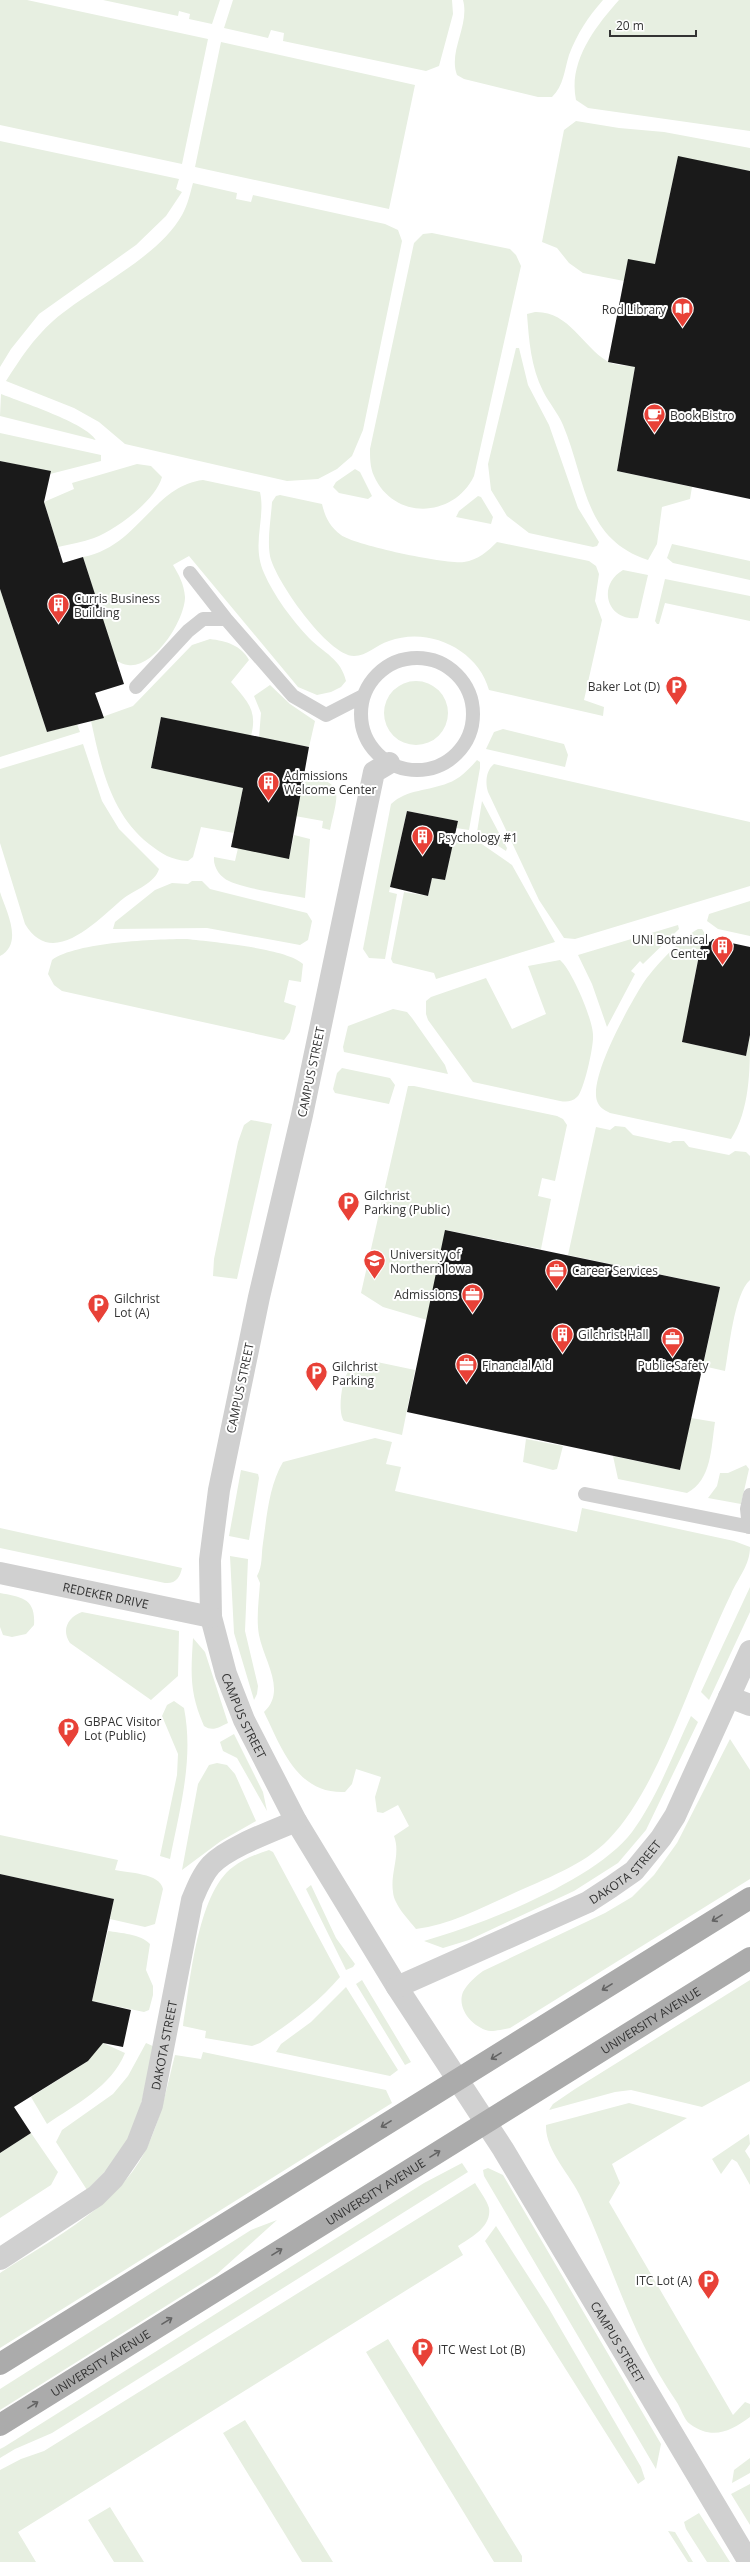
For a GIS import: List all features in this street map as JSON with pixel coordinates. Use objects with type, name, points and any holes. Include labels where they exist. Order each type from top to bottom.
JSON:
[{"type":"main road","points":[[0,2364],[750,1898]]},
{"type":"main road","name":"UNIVERSITY AVENUE","points":[[0,2425],[750,1958]]},
{"type":"street","name":"CAMPUS STREET","points":[[389,763],[374,772],[302,1115],[234,1415],[213,1529],[210,1560],[211,1617],[226,1674],[244,1720],[296,1821],[397,1987],[504,2149],[749,2562]]},
{"type":"street","name":"REDEKER DRIVE","points":[[0,1573],[211,1617]]},
{"type":"street","name":"DAKOTA STREET","points":[[397,1987],[588,1902],[634,1871],[661,1838],[675,1816],[750,1651]]},
{"type":"street","points":[[729,1697],[750,1705]]},
{"type":"street","name":"DAKOTA STREET","points":[[0,2259],[96,2196],[126,2162],[137,2144],[152,2105],[192,1900],[198,1886],[208,1870],[220,1858],[296,1821]]},
{"type":"lane","points":[[190,573],[226,619],[293,696],[326,716],[363,696]]},
{"type":"lane","points":[[136,687],[188,631],[203,619],[226,619]]},
{"type":"lane","points":[[423,657],[441,662],[456,673],[467,687],[473,704],[473,723],[467,740],[456,754],[441,765],[424,770],[406,769],[389,763],[373,750],[364,733],[360,715],[363,696],[372,679],[381,670],[404,658],[423,657]]},
{"type":"lane","points":[[585,1494],[749,1527],[747,1509],[750,1495]]},
{"type":"shaded area","points":[[0,0],[27,0],[208,39],[182,164],[0,125]]},
{"type":"shaded area","points":[[103,0],[220,0],[212,24],[189,19],[190,14],[179,11],[178,16]]},
{"type":"shaded area","points":[[233,0],[452,0],[453,14],[439,66],[426,71],[283,41],[284,33],[271,30],[268,38],[224,28]]},
{"type":"shaded area","points":[[463,0],[603,0],[592,13],[579,33],[569,55],[559,88],[552,97],[538,97],[464,79],[457,75],[455,57],[464,19]]},
{"type":"shaded area","points":[[619,0],[750,0],[750,131],[588,108],[576,100],[576,72],[580,59],[593,33]]},
{"type":"shaded area","points":[[221,42],[415,85],[389,209],[195,167]]},
{"type":"shaded area","points":[[576,121],[619,128],[664,132],[750,148],[750,171],[678,157],[655,264],[624,281],[583,273],[569,263],[557,248],[542,242],[564,130]]},
{"type":"shaded area","points":[[0,141],[179,179],[176,189],[182,192],[166,216],[136,245],[39,314],[11,349],[0,367]]},
{"type":"shaded area","points":[[193,183],[237,193],[236,199],[251,202],[253,195],[385,224],[398,230],[402,241],[363,430],[352,456],[337,469],[318,479],[287,481],[125,444],[99,422],[74,408],[6,381],[33,342],[53,321],[141,259],[171,231],[184,211]]},
{"type":"shaded area","points":[[432,233],[510,249],[516,255],[521,266],[474,476],[465,490],[453,500],[439,506],[424,509],[409,507],[395,501],[383,491],[373,473],[370,462],[370,449],[414,243],[423,234]]},
{"type":"shaded area","points":[[535,312],[547,313],[566,323],[598,355],[610,363],[635,367],[617,471],[692,487],[690,499],[662,507],[657,544],[648,560],[627,550],[611,538],[599,522],[590,505],[563,425],[543,391],[533,363],[527,314]]},
{"type":"shaded area","points":[[516,348],[519,348],[528,385],[549,425],[578,508],[599,542],[597,546],[593,547],[529,533],[507,516],[491,490],[488,464]]},
{"type":"shaded area","points":[[1,394],[67,420],[90,433],[96,440],[0,416]]},
{"type":"shaded area","points":[[0,433],[101,455],[101,461],[50,474],[48,471],[0,461]]},
{"type":"shaded area","points":[[137,464],[151,466],[162,477],[152,495],[144,504],[124,521],[103,534],[85,541],[58,547],[44,502],[74,489],[72,483]]},
{"type":"shaded area","points":[[355,469],[360,472],[372,496],[368,499],[339,493],[333,487],[336,482]]},
{"type":"shaded area","points":[[203,480],[260,492],[261,512],[259,552],[260,562],[264,573],[278,599],[296,623],[309,638],[340,667],[344,673],[346,681],[341,687],[331,692],[317,695],[298,687],[189,556],[173,565],[184,588],[185,597],[184,607],[174,630],[166,641],[148,659],[138,664],[126,665],[116,661],[83,557],[102,551],[118,542],[171,493],[186,485]]},
{"type":"shaded area","points":[[280,495],[322,504],[328,521],[341,535],[363,544],[381,549],[440,560],[464,562],[478,557],[497,542],[589,561],[596,566],[599,574],[595,601],[602,620],[584,700],[604,707],[603,716],[489,690],[483,676],[474,663],[450,644],[435,639],[404,637],[384,643],[359,656],[343,653],[317,631],[304,615],[274,567],[269,549],[272,502],[276,496]]},
{"type":"shaded area","points":[[478,496],[481,497],[493,517],[491,524],[456,517],[459,511]]},
{"type":"shaded area","points":[[672,544],[750,561],[750,580],[673,563],[667,558]]},
{"type":"shaded area","points":[[623,570],[648,575],[638,618],[618,614],[612,608],[609,601],[608,593],[610,584],[615,576]]},
{"type":"shaded area","points":[[665,579],[750,596],[750,621],[665,603],[659,624],[657,624],[655,621]]},
{"type":"shaded area","points":[[0,589],[47,732],[77,724],[80,732],[0,757]]},
{"type":"shaded area","points":[[210,639],[222,641],[237,647],[249,660],[231,682],[250,706],[253,727],[251,736],[161,717],[151,768],[243,788],[234,833],[201,827],[193,857],[188,861],[167,856],[154,848],[136,832],[125,819],[104,772],[91,721],[133,706],[192,645]]},
{"type":"shaded area","points":[[416,681],[428,683],[439,690],[446,701],[448,713],[446,725],[439,736],[428,743],[416,745],[404,743],[393,736],[386,725],[384,713],[386,701],[393,690],[404,683]]},
{"type":"shaded area","points":[[270,685],[290,704],[315,721],[309,747],[259,737],[261,713],[254,696]]},
{"type":"shaded area","points":[[503,729],[564,744],[568,755],[565,767],[486,749],[494,732]]},
{"type":"shaded area","points":[[83,744],[102,801],[119,829],[159,869],[157,874],[149,882],[124,898],[102,917],[76,936],[62,942],[49,943],[36,937],[25,924],[0,843],[0,769]]},
{"type":"shaded area","points":[[477,760],[480,762],[480,768],[469,830],[456,828],[458,821],[407,811],[389,892],[397,894],[385,959],[369,958],[363,949],[391,804],[397,799],[411,793],[441,786],[456,779]]},
{"type":"shaded area","points":[[494,764],[750,822],[750,886],[575,939],[564,938],[539,900],[488,792],[487,777],[489,770]]},
{"type":"shaded area","points":[[303,774],[317,777],[326,781],[333,786],[336,791],[335,806],[330,830],[322,828],[323,821],[295,816]]},
{"type":"shaded area","points":[[482,801],[507,848],[506,851],[477,832]]},
{"type":"shaded area","points":[[294,835],[310,839],[305,898],[236,884],[223,877],[216,868],[214,857],[235,861],[238,848],[289,858]]},
{"type":"shaded area","points":[[454,837],[476,840],[512,865],[555,942],[436,979],[434,973],[393,963],[391,959],[404,892],[428,896],[432,878],[445,880]]},
{"type":"shaded area","points":[[192,881],[202,881],[210,889],[307,913],[312,921],[308,940],[300,945],[207,928],[113,929],[115,922],[155,890],[172,883],[188,884]]},
{"type":"shaded area","points":[[0,892],[9,917],[12,935],[11,943],[7,950],[0,956]]},
{"type":"shaded area","points":[[750,901],[750,936],[718,929],[707,921],[709,914]]},
{"type":"shaded area","points":[[678,925],[679,929],[643,964],[640,961],[631,971],[635,974],[607,1027],[592,984],[578,955]]},
{"type":"shaded area","points":[[698,929],[702,929],[710,942],[702,940],[693,985],[739,997],[692,996],[682,1042],[746,1056],[750,1035],[748,1089],[742,1115],[731,1139],[610,1113],[602,1108],[597,1101],[596,1090],[604,1059],[636,995],[647,978],[667,954]]},
{"type":"shaded area","points":[[187,939],[266,950],[294,958],[303,964],[301,982],[289,980],[284,1002],[296,1006],[290,1032],[284,1040],[62,991],[54,985],[48,974],[52,960],[63,954],[79,949],[97,945],[137,941]]},
{"type":"shaded area","points":[[560,960],[565,965],[576,984],[590,1018],[592,1028],[592,1048],[588,1068],[580,1093],[573,1100],[564,1102],[473,1082],[428,1020],[426,1014],[426,1001],[431,997],[486,978],[512,1029],[546,1014],[528,966]]},
{"type":"shaded area","points":[[393,1009],[407,1012],[445,1065],[448,1074],[344,1052],[343,1047],[348,1026]]},
{"type":"shaded area","points":[[342,1068],[390,1078],[395,1085],[389,1104],[335,1093],[333,1089],[337,1073]]},
{"type":"shaded area","points":[[408,1086],[557,1116],[563,1119],[567,1125],[555,1181],[542,1178],[538,1196],[551,1199],[541,1249],[446,1230],[427,1320],[383,1307],[361,1293]]},
{"type":"shaded area","points":[[251,1120],[272,1124],[237,1279],[213,1276],[214,1259],[238,1142],[244,1125]]},
{"type":"shaded area","points":[[615,1126],[625,1127],[633,1135],[670,1143],[673,1141],[684,1141],[689,1147],[729,1155],[735,1151],[746,1152],[750,1156],[750,1280],[744,1287],[736,1309],[725,1371],[703,1366],[720,1287],[568,1255],[596,1127],[610,1130]]},
{"type":"shaded area","points":[[377,1362],[415,1370],[402,1435],[344,1421],[342,1417],[341,1396],[348,1372],[358,1365]]},
{"type":"shaded area","points":[[691,1418],[715,1422],[709,1462],[701,1480],[695,1487],[687,1493],[618,1479],[613,1456],[680,1470]]},
{"type":"shaded area","points":[[375,1438],[392,1442],[386,1464],[401,1467],[395,1491],[577,1532],[582,1508],[734,1541],[750,1547],[746,1566],[722,1612],[678,1719],[653,1773],[640,1798],[625,1820],[609,1839],[587,1857],[563,1871],[453,1920],[416,1929],[396,1902],[392,1885],[396,1857],[396,1843],[394,1836],[409,1826],[398,1805],[383,1813],[377,1812],[375,1797],[381,1777],[356,1769],[352,1784],[345,1792],[328,1791],[315,1786],[293,1767],[264,1712],[271,1704],[274,1695],[274,1685],[258,1629],[260,1583],[257,1576],[261,1564],[269,1501],[278,1471],[283,1462]]},
{"type":"shaded area","points":[[526,1439],[563,1446],[557,1469],[553,1470],[523,1462]]},
{"type":"shaded area","points":[[746,1465],[749,1469],[741,1504],[708,1498],[717,1486],[720,1473],[728,1473]]},
{"type":"shaded area","points":[[241,1470],[258,1474],[259,1478],[249,1540],[229,1536]]},
{"type":"shaded area","points":[[0,1528],[182,1568],[175,1581],[165,1583],[0,1548]]},
{"type":"shaded area","points":[[230,1556],[248,1559],[245,1631],[258,1686],[257,1694],[254,1700],[234,1633]]},
{"type":"shaded area","points":[[750,1587],[750,1612],[709,1700],[701,1692]]},
{"type":"shaded area","points":[[0,1593],[21,1598],[30,1604],[34,1616],[34,1625],[26,1634],[12,1637],[3,1635],[0,1627]]},
{"type":"shaded area","points":[[82,1612],[179,1631],[178,1676],[151,1700],[70,1643],[66,1633],[67,1624],[73,1617]]},
{"type":"shaded area","points":[[193,1638],[205,1652],[228,1723],[213,1729],[204,1726],[193,1692]]},
{"type":"shaded area","points":[[174,1701],[184,1708],[187,1727],[187,1765],[170,1859],[160,1856],[177,1775],[178,1754],[162,1716],[167,1705]]},
{"type":"shaded area","points":[[691,1716],[698,1722],[646,1830],[618,1863],[574,1891],[469,1940],[443,1948],[424,1941],[476,1924],[536,1898],[566,1883],[592,1867],[615,1850],[632,1832],[649,1805]]},
{"type":"shaded area","points":[[234,1734],[263,1792],[267,1811],[237,1758],[223,1751],[220,1742]]},
{"type":"shaded area","points":[[730,1739],[750,1770],[750,1879],[510,2028],[491,2031],[478,2026],[473,2022],[464,2011],[461,1998],[469,1983],[483,1971],[605,1913],[632,1897],[654,1875],[677,1843]]},
{"type":"shaded area","points":[[217,1763],[227,1765],[235,1774],[256,1821],[221,1841],[182,1870],[198,1784],[209,1765]]},
{"type":"shaded area","points":[[0,1835],[118,1860],[115,1870],[143,1875],[156,1880],[161,1884],[163,1889],[155,1924],[145,1927],[110,1919],[114,1899],[0,1874]]},
{"type":"shaded area","points":[[269,1850],[273,1852],[340,1977],[303,2013],[260,2043],[252,2046],[205,2038],[206,2031],[183,2026],[192,1964],[203,1918],[211,1897],[221,1880],[233,1867],[246,1859]]},
{"type":"shaded area","points":[[311,1885],[336,1938],[355,1964],[353,1967],[346,1970],[306,1889]]},
{"type":"shaded area","points":[[108,1931],[136,1936],[150,1944],[146,1970],[153,1986],[153,1995],[149,2010],[144,2012],[92,2001]]},
{"type":"shaded area","points":[[362,1980],[411,2062],[405,2065],[356,1984]]},
{"type":"shaded area","points":[[750,1980],[750,2081],[702,2107],[631,2090],[615,2092],[549,2110],[553,2104],[575,2089]]},
{"type":"shaded area","points":[[346,1987],[398,2070],[390,2076],[276,2052],[281,2044],[311,2022]]},
{"type":"shaded area","points":[[101,2042],[125,2053],[119,2065],[111,2076],[92,2094],[47,2124],[31,2097],[88,2061]]},
{"type":"shaded area","points":[[146,2043],[155,2047],[136,2124],[119,2157],[87,2190],[56,2142],[62,2130],[113,2094],[128,2076]]},
{"type":"shaded area","points":[[203,2052],[386,2090],[392,2103],[0,2348],[0,2273],[57,2237],[94,2211],[126,2180],[139,2162],[152,2137],[161,2110],[175,2055],[201,2059]]},
{"type":"shaded area","points":[[629,2103],[687,2118],[612,2164],[620,2183],[609,2202],[733,2415],[745,2402],[750,2404],[750,2417],[728,2430],[713,2433],[706,2432],[698,2429],[686,2420],[647,2352],[577,2189],[559,2163],[547,2135],[546,2125]]},
{"type":"shaded area","points":[[31,2133],[58,2172],[51,2185],[0,2218],[0,2153]]},
{"type":"shaded area","points":[[749,2134],[750,2144],[745,2151],[750,2159],[750,2185],[737,2162],[732,2159],[721,2174],[712,2159]]},
{"type":"shaded area","points":[[462,2163],[468,2172],[52,2433],[15,2449],[0,2458],[0,2449],[424,2183]]},
{"type":"shaded area","points":[[488,2168],[503,2175],[661,2444],[656,2469],[484,2176],[483,2170]]},
{"type":"shaded area","points":[[475,2183],[485,2198],[489,2208],[489,2215],[484,2226],[479,2231],[458,2246],[463,2255],[18,2532],[36,2562],[0,2562],[0,2470],[21,2459],[44,2451]]},
{"type":"shaded area","points":[[277,2220],[217,2274],[0,2410],[0,2389],[251,2230]]},
{"type":"shaded area","points":[[496,2226],[548,2307],[641,2467],[645,2479],[638,2484],[485,2241]]},
{"type":"shaded area","points":[[388,2339],[522,2556],[522,2562],[494,2562],[366,2352]]},
{"type":"shaded area","points":[[245,2420],[333,2562],[302,2562],[223,2433]]},
{"type":"shaded area","points":[[750,2458],[750,2473],[732,2483],[734,2470]]},
{"type":"shaded area","points":[[750,2484],[750,2525],[731,2494]]},
{"type":"shaded area","points":[[110,2507],[144,2562],[114,2562],[88,2520]]},
{"type":"shaded area","points":[[699,2513],[730,2562],[707,2562],[686,2529],[684,2522]]},
{"type":"shaded area","points":[[668,2531],[675,2532],[693,2562],[688,2562]]},
{"type":"building","name":"Rod Library","points":[[678,156],[750,171],[750,499],[617,471],[635,367],[608,362],[628,259],[655,264]]},
{"type":"building","name":"Curris Business Building","points":[[0,461],[51,471],[44,502],[63,563],[83,557],[124,684],[95,693],[104,718],[47,732],[0,589]]},
{"type":"building","name":"Admissions Welcome Center","points":[[161,717],[309,747],[289,859],[231,847],[243,788],[151,768]]},
{"type":"building","name":"Psychology #1","points":[[407,811],[458,821],[445,880],[432,878],[428,896],[390,887]]},
{"type":"building","points":[[713,939],[750,947],[750,1035],[746,1056],[682,1042],[702,940],[710,942]]},
{"type":"building","name":"Gilchrist Hall","points":[[445,1230],[720,1287],[680,1470],[407,1412]]},
{"type":"building","points":[[0,1874],[114,1899],[92,2001],[131,2010],[123,2047],[103,2043],[88,2061],[14,2107],[31,2133],[0,2153]]},
{"type":"place","name":"Rod Library","points":[[682,328]]},
{"type":"place","name":"Book Bistro","points":[[654,434]]},
{"type":"place","name":"Curris Business Building","points":[[58,624]]},
{"type":"place","name":"Baker Lot (D)","points":[[676,706]]},
{"type":"place","name":"Admissions Welcome Center","points":[[269,802]]},
{"type":"place","name":"Psychology #1","points":[[423,856]]},
{"type":"place","name":"UNI Botanical Center","points":[[723,966]]},
{"type":"place","name":"Gilchrist Parking (Public)","points":[[349,1222]]},
{"type":"place","name":"University of Northern Iowa","points":[[375,1280]]},
{"type":"place","name":"Career Services","points":[[557,1290]]},
{"type":"place","name":"Admissions","points":[[473,1314]]},
{"type":"place","name":"Gilchrist Lot (A)","points":[[98,1324]]},
{"type":"place","name":"Gilchrist Hall","points":[[562,1354]]},
{"type":"place","name":"Public Safety","points":[[673,1358]]},
{"type":"place","name":"Financial Aid","points":[[466,1384]]},
{"type":"place","name":"Gilchrist Parking","points":[[317,1392]]},
{"type":"place","name":"GBPAC Visitor Lot (Public)","points":[[69,1748]]},
{"type":"place","name":"ITC Lot (A)","points":[[708,2300]]},
{"type":"place","name":"ITC West Lot (B)","points":[[423,2368]]}]
